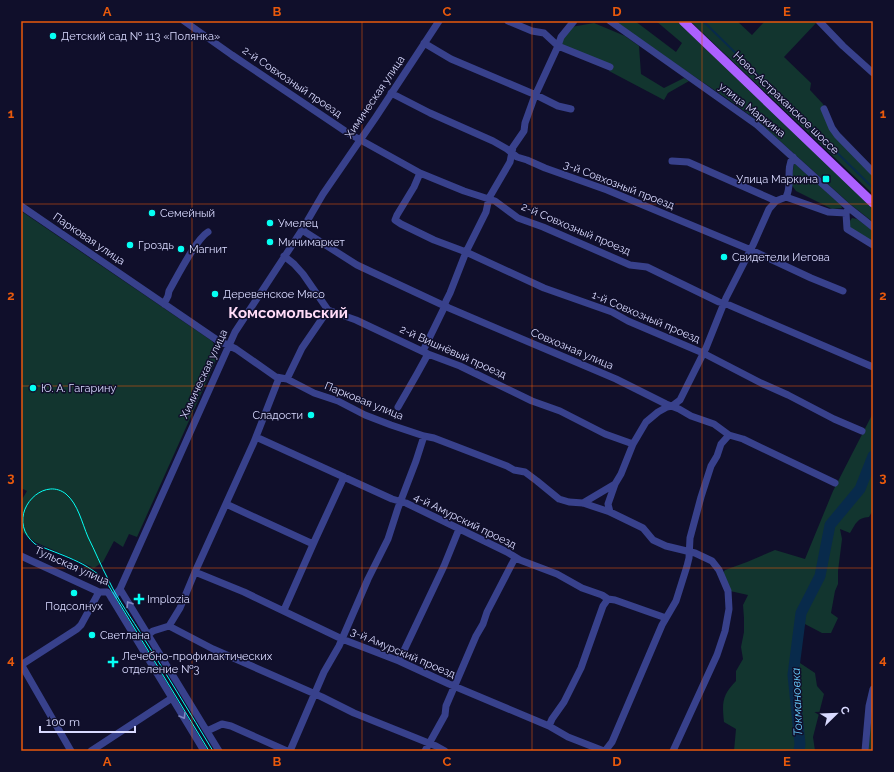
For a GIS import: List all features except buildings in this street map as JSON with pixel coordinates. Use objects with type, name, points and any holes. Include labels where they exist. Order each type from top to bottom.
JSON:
[{"type":"main road","name":"Ново-Астраханское шоссе","points":[[683,21],[873,203]]},
{"type":"street","name":"2-й Совхозный проезд","points":[[184,21],[348,133],[420,173],[464,191],[489,198],[518,218],[543,227],[630,265],[647,267],[712,299],[873,367]]},
{"type":"street","name":"Химическая улица","points":[[120,589],[235,332],[302,230],[323,194],[439,21]]},
{"type":"street","points":[[508,21],[532,31],[544,33],[558,46],[610,67]]},
{"type":"street","points":[[398,407],[418,374],[466,252],[486,212],[489,198],[510,162],[511,152],[524,131],[536,95],[561,37],[574,21]]},
{"type":"street","name":"улица Маркина","points":[[610,21],[757,125],[848,211],[873,227]]},
{"type":"street","points":[[819,21],[843,46],[873,73]]},
{"type":"street","points":[[424,43],[451,59],[536,95],[558,106],[571,109]]},
{"type":"street","name":"3-й Совхозный проезд","points":[[391,93],[430,113],[493,141],[511,152],[517,158],[527,160],[607,190],[751,250],[804,275],[843,290]]},
{"type":"street","points":[[824,109],[832,128],[837,135],[873,172]]},
{"type":"street","points":[[610,512],[608,504],[615,484],[621,474],[633,444],[646,422],[667,406],[672,406],[680,400],[703,353],[723,303],[751,250],[769,209],[776,201],[786,197],[790,190],[790,161],[792,157]]},
{"type":"street","points":[[672,161],[688,162],[776,201]]},
{"type":"street","name":"1-й Совхозный проезд","points":[[420,173],[414,187],[399,211],[396,220],[401,224],[544,288],[612,312],[628,321],[703,353],[834,419],[862,431]]},
{"type":"street","points":[[786,197],[828,212],[848,211],[846,229],[873,245]]},
{"type":"street","name":"Парковая улица","points":[[21,206],[217,340],[236,350],[276,377],[314,394],[338,401],[366,415],[424,436],[434,438],[514,470],[525,472],[559,499],[569,502],[583,503],[610,512],[643,528],[653,540],[666,546],[689,551],[712,561],[719,570],[728,591],[729,609],[725,630],[717,655],[673,751]]},
{"type":"street","name":"Совхозная улица","points":[[302,230],[358,265],[444,305],[616,379],[679,408],[691,416],[714,424],[729,435],[743,439],[835,483]]},
{"type":"street","points":[[164,304],[168,296],[168,291],[185,263],[203,235],[208,232]]},
{"type":"street","points":[[148,635],[153,631],[169,626],[180,608],[283,379],[328,310],[303,274],[284,256]]},
{"type":"street","name":"2-й Вишнёвый проезд","points":[[328,310],[356,320],[460,366],[532,401],[560,411],[605,434],[633,444]]},
{"type":"street","points":[[605,751],[612,742],[666,618],[676,601],[689,558],[690,538],[711,466],[717,456],[721,444],[729,435]]},
{"type":"street","points":[[290,751],[324,672],[339,646],[368,579],[388,538],[424,436]]},
{"type":"street","name":"4-й Амурский проезд","points":[[256,437],[463,530],[508,552],[515,558],[557,574],[582,588],[602,595],[608,599],[615,600],[666,618]]},
{"type":"street","points":[[284,610],[344,477]]},
{"type":"street","points":[[583,503],[615,484]]},
{"type":"street","points":[[226,504],[313,544]]},
{"type":"street","points":[[400,661],[444,566],[459,529]]},
{"type":"street","name":"Тульская улица","points":[[21,556],[99,592],[107,592],[204,751]]},
{"type":"street","points":[[425,751],[445,715],[446,706],[476,636],[515,558]]},
{"type":"street","name":"3-й Амурский проезд","points":[[195,572],[244,592],[342,638],[400,661],[549,726],[568,737],[605,751]]},
{"type":"street","name":"Тульская улица","points":[[112,599],[120,589],[219,751]]},
{"type":"street","points":[[71,751],[21,665],[77,629],[81,625],[99,592]]},
{"type":"street","points":[[549,726],[564,702],[581,668],[603,606],[608,599]]},
{"type":"street","points":[[169,626],[214,649],[354,713],[429,743],[445,751]]},
{"type":"street","points":[[865,751],[869,706],[873,689]]},
{"type":"street","points":[[91,751],[172,698]]},
{"type":"street","points":[[207,731],[222,724],[231,726],[287,751]]},
{"type":"green space","points":[[615,21],[635,21],[676,52],[682,43],[656,21],[679,21],[873,207],[873,222],[850,204],[759,122]]},
{"type":"green space","points":[[690,21],[737,21],[752,35],[765,21],[817,22],[784,57],[811,83],[810,90],[823,104],[830,121],[873,175],[873,194]]},
{"type":"green space","points":[[594,23],[625,36],[639,46],[641,74],[664,88],[684,78],[689,81],[668,93],[664,100],[609,71],[612,66],[563,46],[561,42],[571,27]]},
{"type":"green space","points":[[794,163],[841,205],[842,208],[832,209],[796,191],[791,184]]},
{"type":"green space","points":[[21,211],[212,341],[218,350],[218,356],[137,537],[129,534],[123,547],[114,541],[103,562],[94,568],[35,542],[21,531],[21,501],[27,491],[21,488]]},
{"type":"green space","points":[[852,218],[857,219],[873,231],[873,243],[850,228],[850,221]]},
{"type":"green space","points":[[873,413],[873,510],[869,517],[857,522],[850,533],[840,529],[842,539],[838,584],[835,591],[831,613],[838,618],[831,633],[822,633],[803,623],[797,661],[815,673],[817,686],[824,694],[813,737],[815,751],[734,751],[736,729],[724,722],[723,704],[728,691],[736,681],[736,671],[743,659],[741,647],[744,632],[743,605],[748,595],[730,591],[723,573],[725,570],[775,550],[805,559],[833,491]]},
{"type":"green space","points":[[873,705],[873,751],[868,751],[872,708]]},
{"type":"waterway","points":[[703,21],[873,188]]},
{"type":"waterway","name":"Токмановка","points":[[799,751],[800,744],[793,675],[801,613],[820,576],[830,525],[860,489],[873,456]]},
{"type":"tram line","points":[[209,751],[107,583],[83,564],[35,544],[26,534],[23,522],[24,511],[29,502],[37,494],[46,490],[56,489],[66,494],[74,503],[103,570],[117,595],[213,751]]},
{"type":"place","name":"Детский сад № 113 «Полянка»","points":[[53,36]]},
{"type":"place","name":"Улица Маркина","points":[[826,179]]},
{"type":"place","name":"Семейный","points":[[152,213]]},
{"type":"place","name":"Умелец","points":[[270,223]]},
{"type":"place","name":"Минимаркет","points":[[270,242]]},
{"type":"place","name":"Гроздь","points":[[130,245]]},
{"type":"place","name":"Магнит","points":[[181,249]]},
{"type":"place","name":"Свидетели Иегова","points":[[724,257]]},
{"type":"place","name":"Деревенское Мясо","points":[[215,294]]},
{"type":"place","name":"Ю. А. Гагарину","points":[[33,388]]},
{"type":"place","name":"Сладости","points":[[311,415]]},
{"type":"place","name":"Подсолнух","points":[[74,593]]},
{"type":"place","name":"Implozia","points":[[139,599]]},
{"type":"place","name":"Светлана","points":[[92,635]]},
{"type":"place","name":"Лечебно-профилактических отделение №3","points":[[113,662]]},
{"type":"district","name":"Комсомольский","points":[[288,313]]}]
